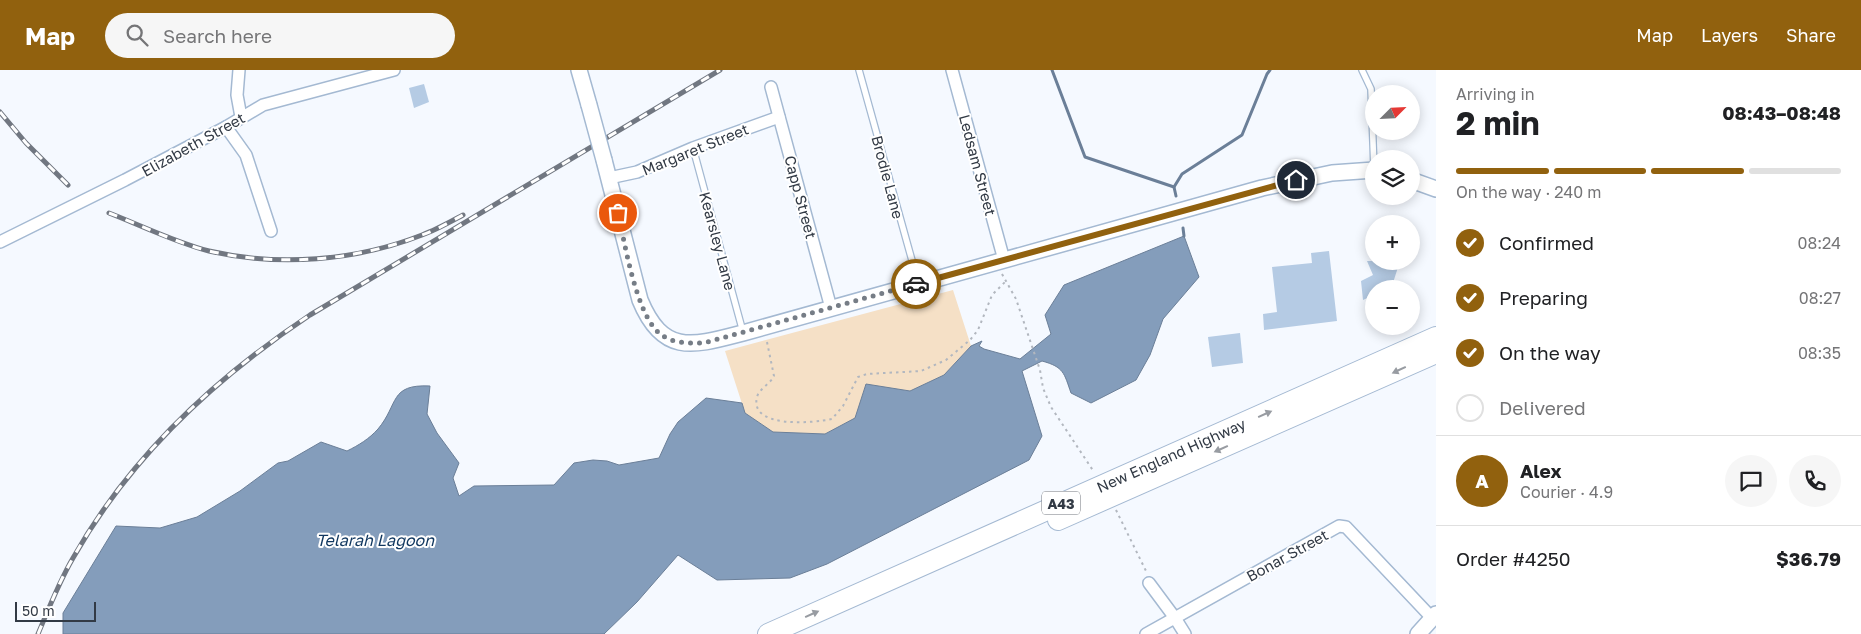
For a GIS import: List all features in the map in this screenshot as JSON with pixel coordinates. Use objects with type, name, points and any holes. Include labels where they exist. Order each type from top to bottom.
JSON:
[{"type":"highway","points":[[1356,374],[1388,350],[1436,323]]},
{"type":"highway","name":"New England Highway","points":[[768,634],[1436,337]]},
{"type":"highway","name":"New England Highway","points":[[802,634],[1436,353]]},
{"type":"street","points":[[239,70],[237,95],[241,117]]},
{"type":"street","name":"Elizabeth Street","points":[[0,242],[125,180],[264,105],[394,70]]},
{"type":"street","points":[[579,70],[640,300],[648,318],[659,332],[677,342],[704,343],[918,284],[1002,265],[1262,188],[1332,173],[1365,171]]},
{"type":"street","name":"Ledsam Street","points":[[952,70],[1002,265]]},
{"type":"street","name":"Capp Street","points":[[771,87],[831,308]]},
{"type":"street","name":"Margaret Street","points":[[609,178],[637,172],[693,148],[779,117]]},
{"type":"street","points":[[226,127],[246,155],[271,231]]},
{"type":"street","points":[[1420,184],[1433,189]]},
{"type":"street","name":"Bonar Street","points":[[1146,634],[1339,526],[1346,527],[1434,616]]},
{"type":"street","points":[[1149,583],[1175,618],[1184,634]]},
{"type":"street","points":[[1418,634],[1434,616]]},
{"type":"lane","name":"Brodie Lane","points":[[859,70],[918,284]]},
{"type":"lane","points":[[1362,70],[1371,89],[1373,150]]},
{"type":"lane","name":"Kearsley Lane","points":[[693,148],[743,333]]},
{"type":"path","points":[[1002,265],[1006,281],[1016,299],[1031,341],[1040,370],[1043,388],[1051,407],[1096,476]]},
{"type":"path","points":[[767,342],[774,376],[770,384],[760,392],[757,398],[757,408],[761,415],[769,418],[803,422],[832,419],[843,406],[858,377],[867,374],[921,371],[946,360],[970,340],[978,330],[992,295],[1006,281]]},
{"type":"path","points":[[1115,508],[1147,572],[1149,583]]},
{"type":"shaded area","points":[[953,290],[971,346],[944,375],[910,391],[866,385],[855,418],[825,434],[773,432],[745,413],[725,351]]},
{"type":"water","name":"Telarah Lagoon","points":[[1184,236],[1199,277],[1163,319],[1150,355],[1136,380],[1091,403],[1071,393],[1065,376],[1055,366],[1042,361],[1022,371],[1042,436],[1029,460],[827,564],[790,578],[717,580],[678,555],[637,602],[604,634],[63,634],[63,613],[116,526],[160,528],[197,517],[240,491],[278,463],[288,461],[321,442],[347,451],[375,433],[385,420],[396,397],[408,388],[430,386],[427,414],[437,433],[459,463],[453,478],[459,496],[474,486],[554,485],[574,463],[593,460],[607,461],[619,465],[659,458],[678,422],[706,398],[742,403],[745,413],[773,432],[825,434],[855,418],[866,384],[910,391],[944,375],[971,346],[982,341],[979,346],[984,349],[1020,359],[1051,334],[1045,315],[1064,285]]},
{"type":"building","points":[[424,84],[429,102],[414,108],[409,88]]},
{"type":"building","points":[[1329,251],[1337,321],[1264,330],[1263,314],[1277,312],[1272,267],[1312,263],[1311,253]]},
{"type":"building","points":[[1371,270],[1397,270],[1394,280],[1365,280],[1365,299],[1363,300],[1361,281],[1373,275]]},
{"type":"building","points":[[1240,333],[1243,363],[1212,367],[1208,337]]},
{"type":"waterway","points":[[1052,70],[1085,157],[1174,187]]},
{"type":"waterway","points":[[1176,196],[1174,187],[1182,174],[1242,135],[1270,70]]},
{"type":"waterway","points":[[1183,228],[1184,236]]},
{"type":"railway","points":[[38,634],[73,558],[121,486],[177,422],[241,365],[310,315],[720,70]]},
{"type":"railway","points":[[0,112],[26,143],[68,185]]},
{"type":"railway","points":[[109,213],[197,248],[235,256],[289,260],[317,259],[371,251],[427,233],[463,215]]},
{"type":"way so far","points":[[618,213],[640,300],[648,318],[666,338],[677,342],[704,343],[916,284]]},
{"type":"route","points":[[916,284],[1296,180]]}]
